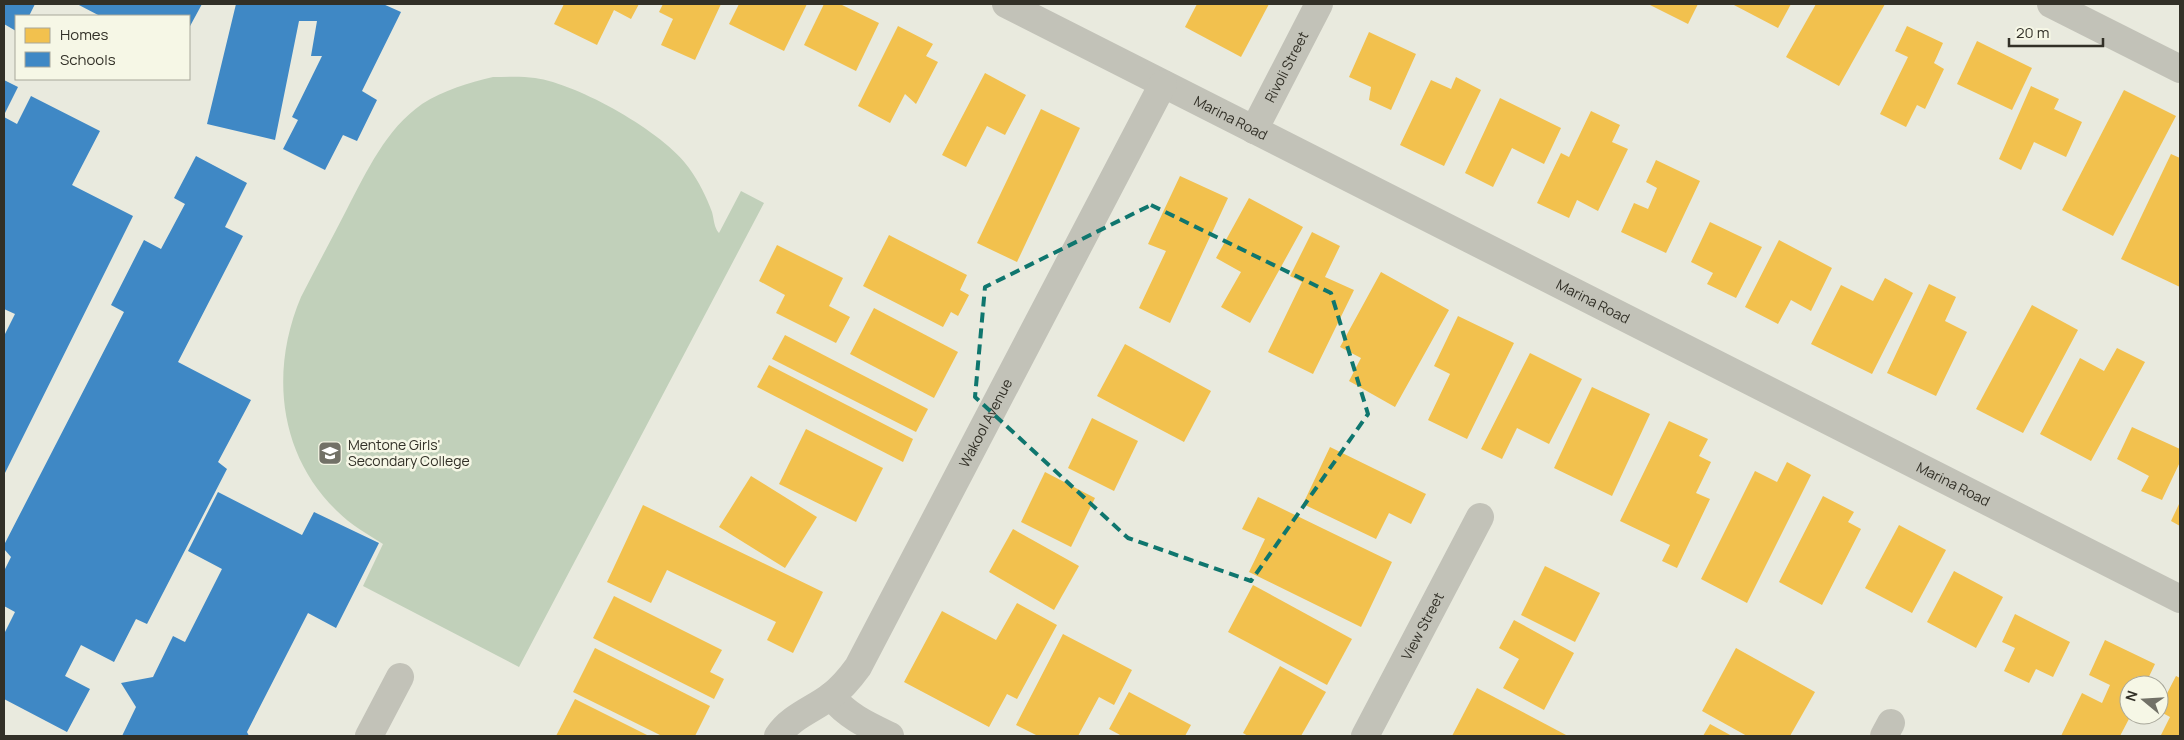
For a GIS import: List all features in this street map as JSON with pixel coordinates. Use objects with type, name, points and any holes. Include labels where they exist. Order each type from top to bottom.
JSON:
[{"type":"street","name":"Marina Road","points":[[1006,4],[2180,599]]},
{"type":"street","name":"Rivoli Street","points":[[1254,130],[1319,4]]},
{"type":"street","points":[[2051,4],[2180,69]]},
{"type":"street","name":"Wakool Avenue","points":[[778,736],[789,724],[831,696],[847,682],[862,659],[1163,84]]},
{"type":"street","name":"View Street","points":[[1365,736],[1480,517]]},
{"type":"street","points":[[369,736],[400,677]]},
{"type":"street","points":[[831,696],[841,709],[856,720],[890,736]]},
{"type":"highlighted area","points":[[1151,205],[1331,293],[1368,414],[1251,581],[1128,538],[975,397],[985,287]]},
{"type":"green space","points":[[493,77],[530,77],[553,82],[596,100],[641,125],[677,154],[689,168],[705,195],[719,233],[741,191],[764,203],[519,667],[363,586],[383,544],[342,516],[317,488],[302,464],[285,410],[283,382],[285,353],[291,325],[301,297],[378,152],[409,114],[422,104],[456,88]]},
{"type":"building: Homes","points":[[564,4],[639,4],[631,19],[614,10],[597,45],[554,24]]},
{"type":"building: Homes","points":[[663,4],[721,4],[695,60],[661,45],[673,19],[659,12]]},
{"type":"building: Homes","points":[[739,4],[807,4],[784,51],[729,24]]},
{"type":"building: Homes","points":[[824,4],[840,4],[879,23],[856,71],[804,45]]},
{"type":"building: Homes","points":[[1197,4],[1269,4],[1241,57],[1185,27]]},
{"type":"building: Homes","points":[[1651,4],[1698,4],[1688,24]]},
{"type":"building: Homes","points":[[1732,4],[1791,4],[1778,28]]},
{"type":"building: Homes","points":[[1816,4],[1885,4],[1839,86],[1786,57]]},
{"type":"building: Homes","points":[[898,26],[933,44],[926,56],[938,62],[916,104],[905,94],[890,123],[858,106]]},
{"type":"building: Homes","points":[[1907,26],[1943,43],[1934,63],[1944,69],[1925,109],[1917,105],[1906,127],[1880,114],[1908,57],[1895,51]]},
{"type":"building: Homes","points":[[1369,32],[1416,54],[1391,110],[1369,100],[1371,87],[1349,77]]},
{"type":"building: Homes","points":[[1977,41],[2032,68],[2012,110],[1957,84]]},
{"type":"building: Homes","points":[[985,73],[1026,95],[1005,135],[987,126],[966,167],[942,155]]},
{"type":"building: Homes","points":[[1456,77],[1481,90],[1444,166],[1400,145],[1431,80],[1451,89]]},
{"type":"building: Homes","points":[[2031,86],[2059,99],[2054,109],[2082,122],[2066,157],[2034,142],[2021,170],[1999,159]]},
{"type":"building: Homes","points":[[2124,90],[2176,116],[2113,236],[2062,210]]},
{"type":"building: Homes","points":[[1500,98],[1561,128],[1544,164],[1512,148],[1493,187],[1465,173]]},
{"type":"building: Homes","points":[[1041,109],[1080,128],[1017,262],[977,243]]},
{"type":"building: Homes","points":[[1591,111],[1620,125],[1612,142],[1628,149],[1598,211],[1577,200],[1569,218],[1537,203],[1561,153],[1569,157]]},
{"type":"building: Homes","points":[[2171,154],[2180,158],[2180,287],[2121,259]]},
{"type":"building: Homes","points":[[1656,160],[1700,181],[1666,253],[1621,232],[1634,203],[1648,209],[1657,188],[1646,182]]},
{"type":"building: Homes","points":[[1180,176],[1228,198],[1170,323],[1139,308],[1166,251],[1148,244]]},
{"type":"building: Homes","points":[[1249,198],[1303,227],[1250,323],[1221,307],[1241,272],[1216,258]]},
{"type":"building: Homes","points":[[1710,222],[1762,247],[1736,298],[1707,284],[1713,273],[1691,262]]},
{"type":"building: Homes","points":[[1312,232],[1340,246],[1325,277],[1354,290],[1313,374],[1268,352],[1302,282],[1290,276]]},
{"type":"building: Homes","points":[[889,235],[967,275],[960,290],[969,295],[958,316],[951,312],[943,327],[863,286]]},
{"type":"building: Homes","points":[[1779,240],[1832,268],[1811,311],[1791,300],[1778,324],[1745,307]]},
{"type":"building: Homes","points":[[777,245],[843,278],[829,306],[850,317],[836,343],[776,313],[785,295],[759,281]]},
{"type":"building: Homes","points":[[1381,272],[1449,310],[1395,407],[1349,381],[1361,358],[1340,347]]},
{"type":"building: Homes","points":[[1885,278],[1913,293],[1872,374],[1811,344],[1841,285],[1873,301]]},
{"type":"building: Homes","points":[[1929,284],[1956,297],[1945,321],[1967,332],[1936,396],[1887,373]]},
{"type":"building: Homes","points":[[2032,305],[2078,330],[2023,433],[1976,409]]},
{"type":"building: Homes","points":[[874,308],[958,352],[934,398],[850,354]]},
{"type":"building: Homes","points":[[1458,316],[1514,343],[1467,439],[1428,420],[1450,374],[1434,366]]},
{"type":"building: Homes","points":[[785,335],[928,409],[916,432],[772,359]]},
{"type":"building: Homes","points":[[1125,344],[1211,391],[1184,442],[1097,396]]},
{"type":"building: Homes","points":[[2117,348],[2145,362],[2091,461],[2040,434],[2080,358],[2104,371]]},
{"type":"building: Homes","points":[[1530,353],[1582,379],[1549,444],[1517,428],[1502,459],[1481,449]]},
{"type":"building: Homes","points":[[769,365],[913,439],[903,462],[757,387]]},
{"type":"building: Homes","points":[[1592,387],[1650,414],[1612,496],[1554,468]]},
{"type":"building: Homes","points":[[1092,418],[1138,441],[1114,491],[1068,468]]},
{"type":"building: Homes","points":[[1669,421],[1708,439],[1699,456],[1711,462],[1696,493],[1710,499],[1677,568],[1662,561],[1670,545],[1620,521]]},
{"type":"building: Homes","points":[[2132,427],[2180,449],[2180,462],[2162,500],[2141,491],[2149,476],[2117,459]]},
{"type":"building: Homes","points":[[806,429],[883,468],[856,522],[779,484]]},
{"type":"building: Homes","points":[[1330,447],[1426,494],[1411,524],[1389,513],[1376,539],[1303,504]]},
{"type":"building: Homes","points":[[1787,462],[1811,475],[1747,603],[1701,579],[1755,471],[1777,482]]},
{"type":"building: Homes","points":[[1045,472],[1095,498],[1071,547],[1021,522]]},
{"type":"building: Homes","points":[[751,476],[817,517],[785,568],[719,527]]},
{"type":"building: Homes","points":[[1823,496],[1854,512],[1848,522],[1861,529],[1822,605],[1779,582]]},
{"type":"building: Homes","points":[[1258,497],[1392,562],[1361,627],[1249,572],[1265,539],[1242,529]]},
{"type":"building: Homes","points":[[2180,502],[2180,526],[2171,521]]},
{"type":"building: Homes","points":[[643,505],[823,592],[793,653],[767,640],[776,622],[667,570],[651,603],[607,582]]},
{"type":"building: Homes","points":[[1899,525],[1946,550],[1912,613],[1865,588]]},
{"type":"building: Homes","points":[[1013,529],[1079,566],[1054,610],[989,572]]},
{"type":"building: Homes","points":[[1545,566],[1600,593],[1575,642],[1521,615]]},
{"type":"building: Homes","points":[[1954,571],[2003,597],[1976,648],[1927,622]]},
{"type":"building: Homes","points":[[1253,585],[1352,639],[1327,685],[1228,632]]},
{"type":"building: Homes","points":[[614,596],[722,650],[710,672],[724,679],[714,699],[593,638]]},
{"type":"building: Homes","points":[[1017,603],[1057,625],[1017,699],[1007,694],[989,727],[904,682],[942,611],[996,640]]},
{"type":"building: Homes","points":[[2015,614],[2070,642],[2053,677],[2036,669],[2029,683],[2004,671],[2015,648],[2002,642]]},
{"type":"building: Homes","points":[[1514,620],[1574,653],[1544,710],[1503,688],[1519,659],[1499,648]]},
{"type":"building: Homes","points":[[1063,634],[1132,670],[1114,705],[1099,697],[1078,736],[1038,736],[1016,725]]},
{"type":"building: Homes","points":[[2105,640],[2155,664],[2150,675],[2119,675],[2119,725],[2126,725],[2120,736],[2061,736],[2082,693],[2102,703],[2110,685],[2089,675]]},
{"type":"building: Homes","points":[[595,648],[710,706],[695,736],[662,736],[573,692]]},
{"type":"building: Homes","points":[[1736,648],[1815,692],[1790,736],[1747,736],[1702,711]]},
{"type":"building: Homes","points":[[1280,666],[1326,692],[1301,736],[1248,736],[1243,733]]},
{"type":"building: Homes","points":[[2176,676],[2180,678],[2180,736],[2161,735],[2166,725],[2169,725],[2169,690]]},
{"type":"building: Homes","points":[[1477,688],[1568,736],[1452,736]]},
{"type":"building: Homes","points":[[1129,692],[1191,725],[1185,736],[1122,736],[1109,729]]},
{"type":"building: Homes","points":[[575,699],[649,736],[556,736]]},
{"type":"building: Homes","points":[[1710,724],[1732,736],[1703,736]]},
{"type":"building: Schools","points":[[4,4],[35,4],[30,15],[15,15],[15,30],[4,24]]},
{"type":"building: Schools","points":[[77,4],[202,4],[190,26],[190,15],[98,15]]},
{"type":"building: Schools","points":[[236,4],[383,4],[401,12],[362,91],[377,100],[357,141],[343,135],[325,170],[283,149],[298,120],[292,117],[322,56],[311,56],[317,21],[299,21],[275,140],[207,124]]},
{"type":"building: Schools","points":[[4,80],[18,87],[4,115]]},
{"type":"building: Schools","points":[[31,96],[100,131],[72,185],[133,216],[4,475],[4,336],[15,314],[4,309],[4,117],[17,124]]},
{"type":"building: Schools","points":[[196,156],[247,183],[225,227],[243,236],[178,362],[251,400],[218,462],[227,469],[147,624],[136,619],[114,662],[81,645],[65,676],[90,689],[67,732],[4,699],[4,634],[15,612],[4,606],[4,571],[11,557],[4,549],[4,545],[124,312],[111,305],[144,240],[161,249],[185,204],[174,198]]},
{"type":"building: Schools","points":[[218,492],[302,535],[314,512],[379,543],[336,628],[308,613],[247,732],[249,736],[122,736],[136,707],[121,683],[153,677],[173,636],[185,642],[222,569],[188,551]]},
{"type":"place","name":"Mentone Girls' Secondary College","points":[[330,453]]}]
